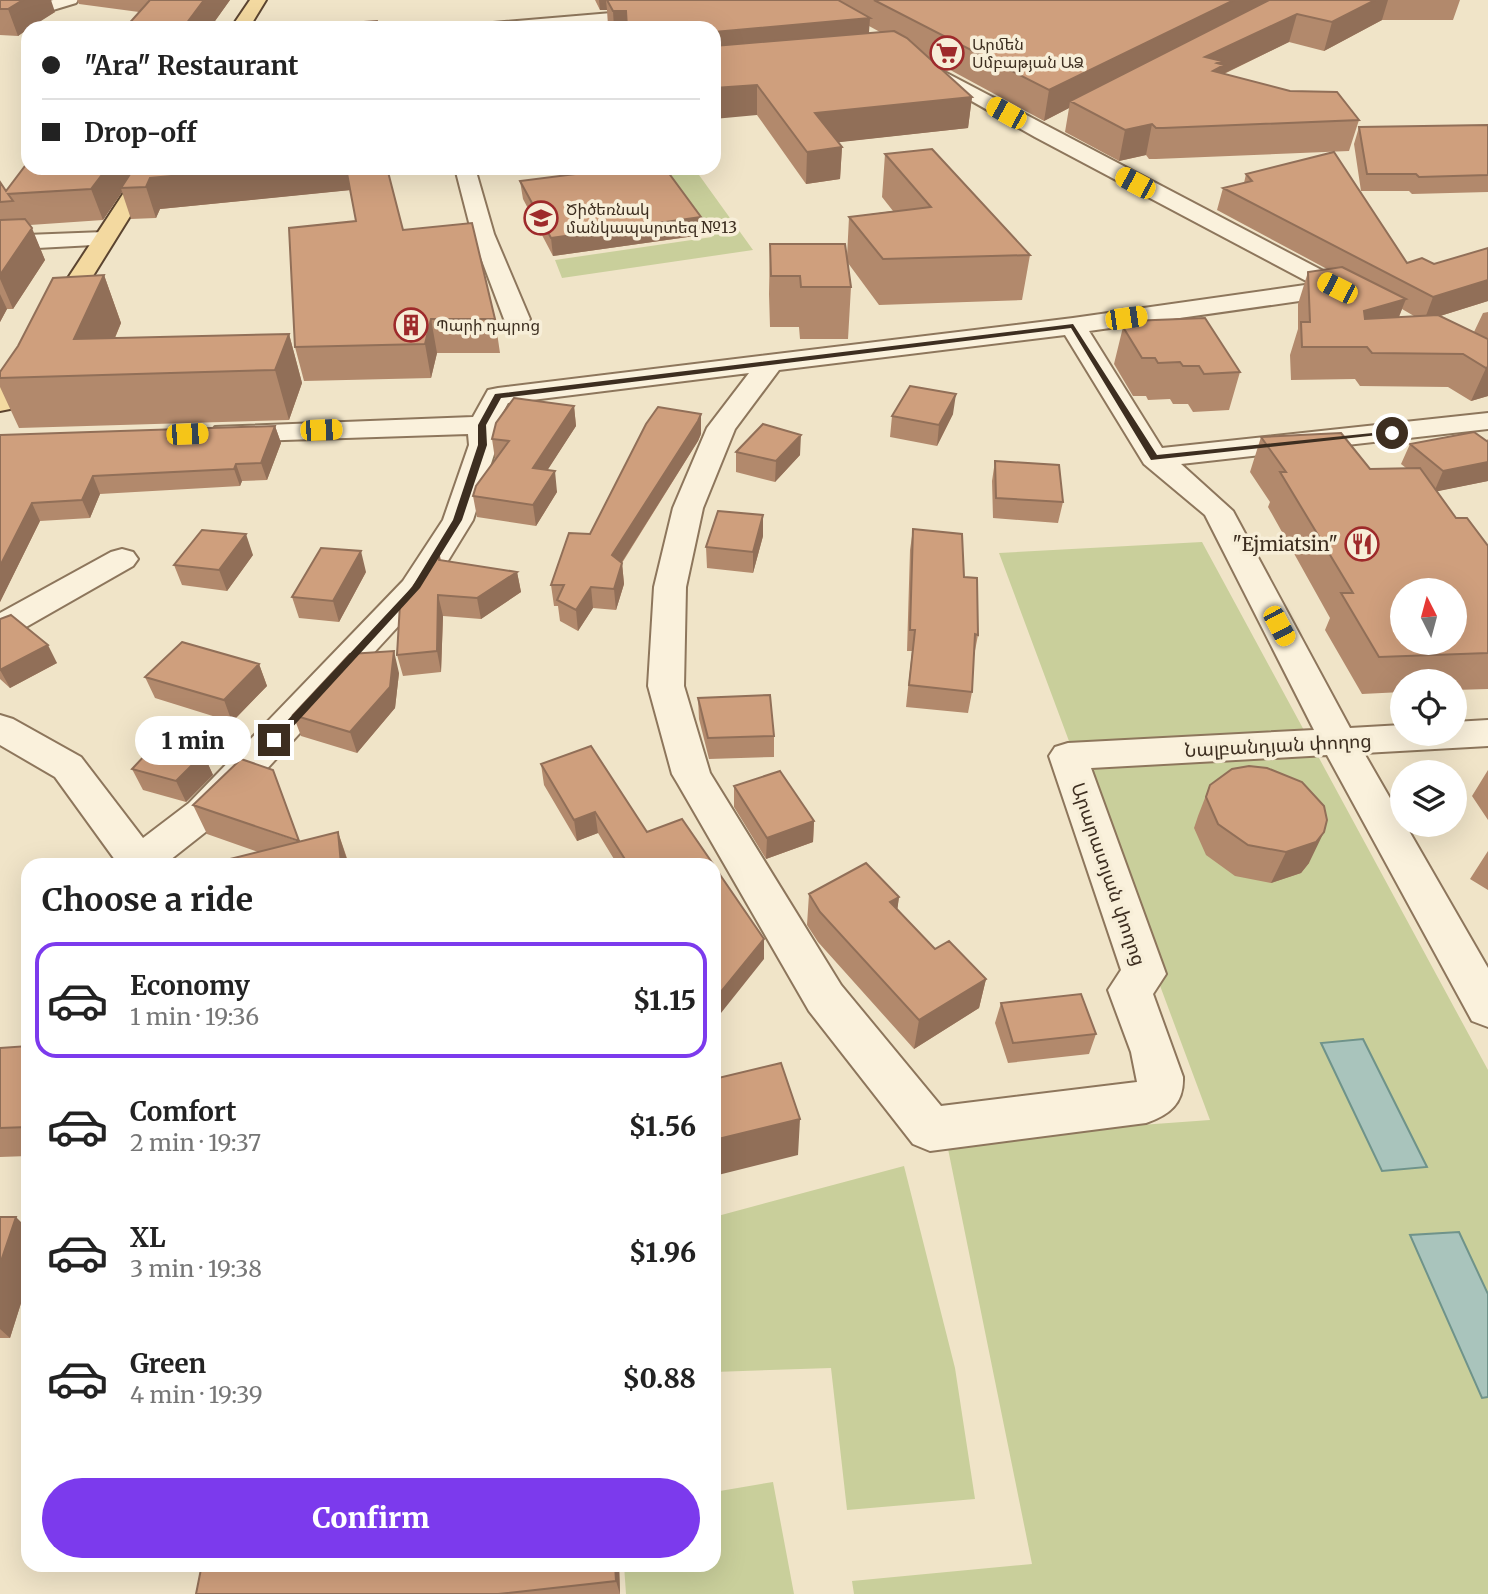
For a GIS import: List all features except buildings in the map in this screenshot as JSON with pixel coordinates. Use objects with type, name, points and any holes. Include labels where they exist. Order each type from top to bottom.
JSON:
[{"type":"main road","points":[[244,21],[258,0]]},
{"type":"main road","points":[[0,402],[104,239],[152,177]]},
{"type":"street","points":[[0,21],[70,0]]},
{"type":"street","points":[[574,21],[677,12]]},
{"type":"street","points":[[147,858],[203,813],[415,588],[458,520],[483,445],[482,425],[498,396],[1349,294],[1042,133],[899,51]]},
{"type":"street","points":[[1042,133],[1066,121]]},
{"type":"street","points":[[467,175],[484,234],[517,318]]},
{"type":"street","points":[[0,243],[104,239]]},
{"type":"street","points":[[1073,326],[1154,458],[1188,482],[1218,511],[1339,742],[1488,1008]]},
{"type":"street","name":"Արարատյան փողոց","points":[[771,362],[721,428],[688,508],[670,587],[666,686],[691,774],[825,998],[930,1129],[1146,1102],[1156,1097],[1160,1088],[1158,1070],[1130,990],[1144,974],[1068,756]]},
{"type":"street","points":[[1154,458],[1488,421]]},
{"type":"street","points":[[193,434],[482,425]]},
{"type":"street","points":[[0,627],[122,559]]},
{"type":"street","points":[[0,728],[68,767],[136,858]]},
{"type":"street","name":"Նալբանդյան փողոց","points":[[1068,756],[1488,733]]},
{"type":"green space","points":[[625,175],[648,175],[627,178]]},
{"type":"green space","points":[[670,175],[699,175],[753,250],[562,278],[555,260],[712,237]]},
{"type":"green space","points":[[1202,542],[1488,1070],[1488,1594],[854,1594],[852,1581],[1032,1564],[946,1139],[1210,1120],[999,553]]},
{"type":"green space","points":[[904,1166],[955,1368],[975,1499],[847,1510],[831,1368],[721,1372],[721,1215]]},
{"type":"green space","points":[[773,1482],[794,1594],[626,1594],[624,1572],[721,1572],[721,1491]]},
{"type":"water","points":[[1363,1039],[1427,1167],[1382,1171],[1321,1043]]},
{"type":"water","points":[[1459,1232],[1488,1294],[1488,1397],[1482,1398],[1410,1235]]},
{"type":"place","name":"Արմեն Սմբաթյան ԱՁ","points":[[947,53]]},
{"type":"place","name":"Ծիծեռնակ մանկապարտեզ №13","points":[[541,218]]},
{"type":"place","name":"Պարի դպրոց","points":[[411,325]]},
{"type":"place","name":"\"Ejmiatsin\"","points":[[1362,544]]},
{"type":"route","points":[[274,740],[415,588],[458,520],[483,445],[482,425],[498,396],[1073,326],[1154,458],[1392,433]]}]
